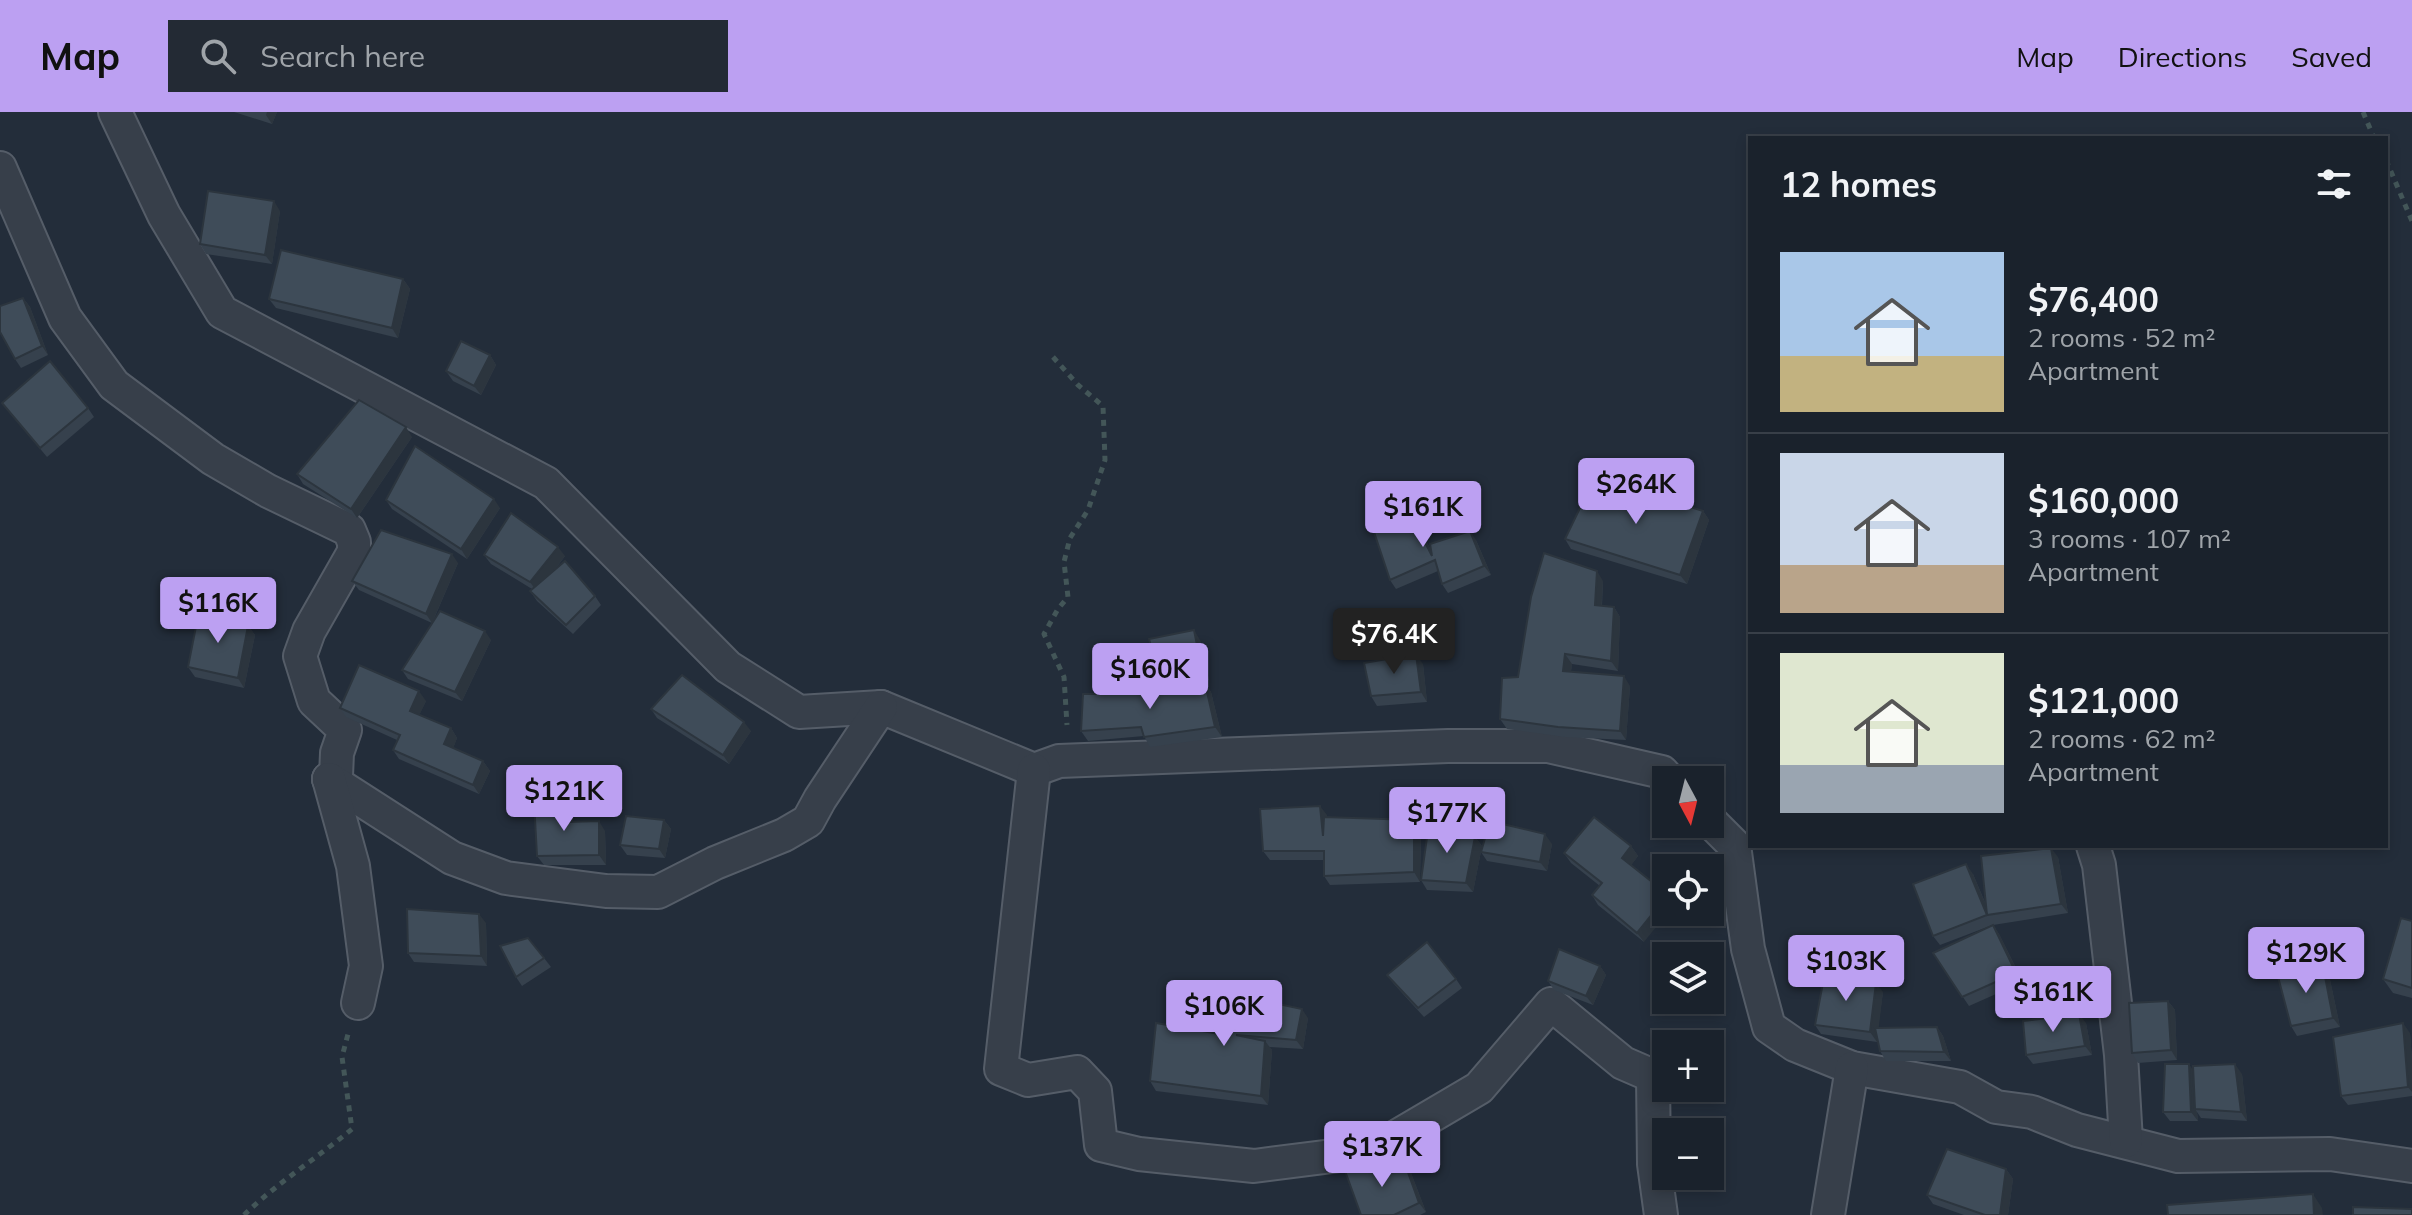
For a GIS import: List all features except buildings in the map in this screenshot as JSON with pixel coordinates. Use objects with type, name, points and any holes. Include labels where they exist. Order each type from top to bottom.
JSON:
[{"type":"street","points":[[115,112],[164,215],[222,312],[546,483],[728,667],[799,712],[881,707],[1047,766],[1448,746],[1548,746],[1652,770]]},
{"type":"street","points":[[0,168],[65,318],[114,385],[213,459],[268,491],[349,530],[354,552],[309,631],[300,656],[314,701],[345,730],[337,753],[336,776],[329,779]]},
{"type":"street","points":[[329,779],[452,858],[506,878],[606,891],[658,892],[808,821],[881,707]]},
{"type":"street","points":[[1047,766],[1001,1069],[1028,1080],[1077,1072],[1095,1091],[1101,1145],[1139,1154],[1254,1166],[1372,1151],[1479,1088],[1551,1004],[1623,1063],[1653,1076],[1654,1164],[1661,1215]]},
{"type":"street","points":[[329,779],[353,866],[366,966],[358,1003]]},
{"type":"street","points":[[1724,835],[1734,845],[1748,949],[1769,1027],[1795,1045],[1852,1068],[1960,1087],[1996,1107],[2032,1112],[2077,1130],[2178,1156],[2330,1154],[2412,1166]]},
{"type":"street","points":[[2094,848],[2099,865],[2121,1055],[2126,1141]]},
{"type":"street","points":[[1828,1215],[1852,1068]]},
{"type":"path","points":[[2363,112],[2373,136]]},
{"type":"path","points":[[2388,165],[2412,221]]},
{"type":"path","points":[[1047,766],[1069,718],[1064,677],[1044,634],[1068,597],[1064,562],[1070,538],[1088,510],[1105,460],[1103,406],[1078,385],[1053,357]]},
{"type":"path","points":[[244,1215],[260,1199],[352,1129],[342,1057],[358,1003]]}]
